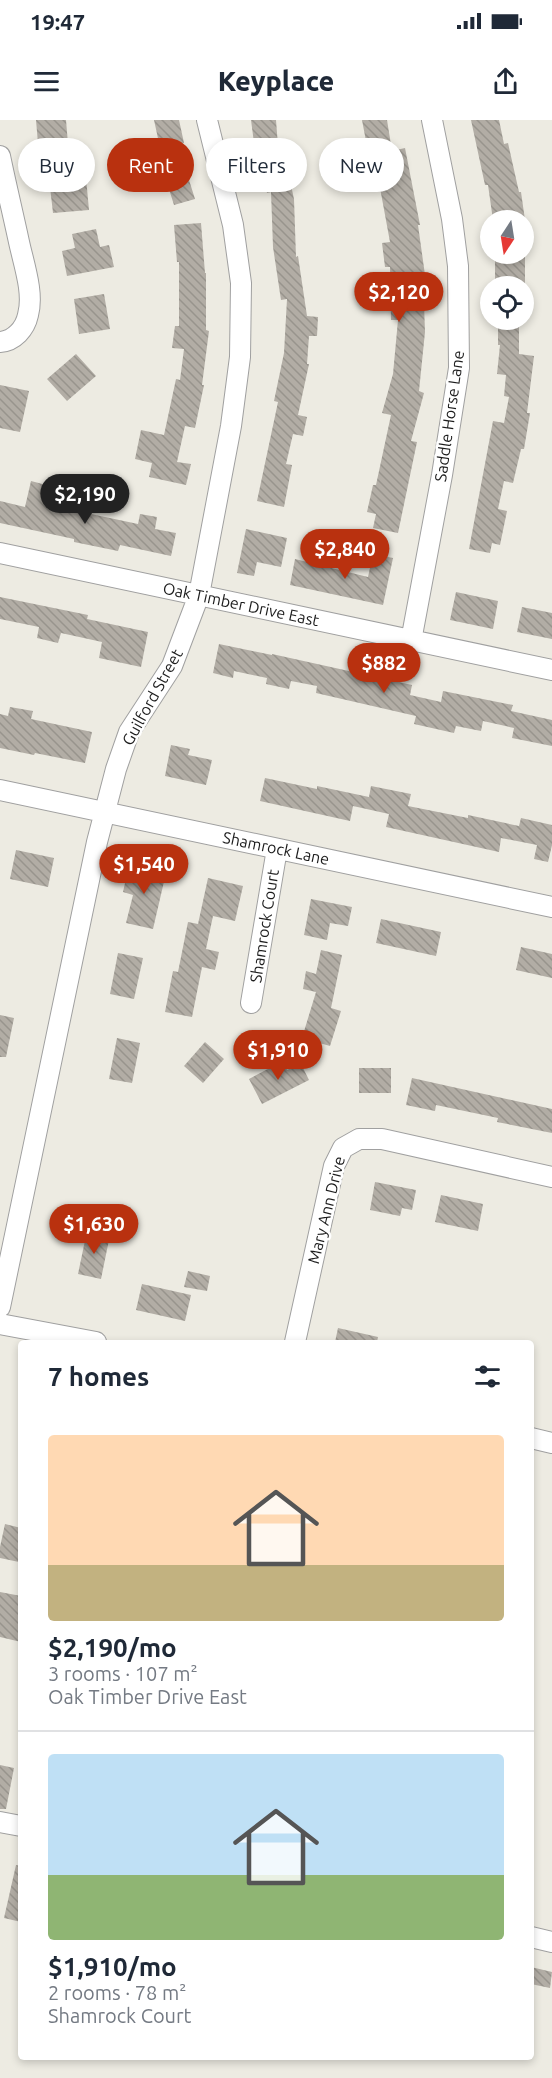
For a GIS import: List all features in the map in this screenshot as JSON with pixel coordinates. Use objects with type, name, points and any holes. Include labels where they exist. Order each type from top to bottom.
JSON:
[{"type":"street","name":"Guilford Street","points":[[0,1307],[116,769],[129,732],[172,666],[199,595],[231,426],[240,357],[241,283],[233,225],[207,120]]},
{"type":"street","name":"Saddle Horse Lane","points":[[411,641],[459,368],[458,266],[452,219],[432,120]]},
{"type":"street","points":[[0,156],[26,271],[30,302],[24,326],[7,342],[0,342]]},
{"type":"street","name":"Oak Timber Drive East","points":[[0,553],[552,670]]},
{"type":"street","name":"Shamrock Lane","points":[[0,790],[552,907]]},
{"type":"street","name":"Shamrock Court","points":[[251,1004],[277,849]]},
{"type":"street","name":"Mary Ann Drive","points":[[295,1340],[334,1166],[343,1148],[359,1139],[382,1139],[552,1177]]},
{"type":"street","points":[[0,1324],[85,1340]]},
{"type":"street","points":[[534,1439],[552,1443]]},
{"type":"street","points":[[0,1822],[18,1825]]},
{"type":"street","points":[[534,1938],[552,1942]]},
{"type":"building","points":[[36,120],[66,120],[68,138],[38,138]]},
{"type":"building","points":[[154,120],[179,120],[183,138],[158,138]]},
{"type":"building","points":[[251,120],[276,120],[277,138],[253,138]]},
{"type":"building","points":[[362,120],[387,120],[390,138],[365,138]]},
{"type":"building","points":[[471,120],[499,120],[504,144],[508,143],[524,210],[492,210],[488,185],[485,185]]},
{"type":"building","points":[[405,148],[420,225],[418,225],[425,275],[423,275],[425,332],[419,391],[424,393],[411,441],[417,442],[398,533],[373,528],[376,514],[367,512],[373,485],[376,485],[391,415],[382,413],[393,374],[398,320],[391,320],[390,267],[385,267],[382,243],[390,242],[381,192],[404,192]]},
{"type":"building","points":[[51,192],[87,192],[89,210],[53,213]]},
{"type":"building","points":[[170,192],[193,192],[195,199],[174,205]]},
{"type":"building","points":[[271,192],[292,192],[296,257],[298,256],[307,316],[318,317],[317,336],[309,336],[307,364],[309,364],[298,415],[307,417],[303,436],[293,434],[286,464],[292,465],[284,507],[257,501],[278,402],[274,401],[284,353],[287,299],[281,300],[273,247]]},
{"type":"building","points":[[201,223],[206,273],[206,330],[209,331],[202,385],[204,385],[195,428],[185,426],[177,462],[191,464],[186,485],[149,477],[152,463],[135,459],[141,430],[164,435],[176,379],[180,380],[184,349],[172,348],[175,326],[179,326],[179,262],[177,262],[174,225]]},
{"type":"building","points":[[96,229],[100,247],[109,245],[114,267],[67,276],[62,251],[75,248],[72,234]]},
{"type":"building","points":[[495,264],[525,264],[525,276],[495,276]]},
{"type":"building","points":[[104,294],[110,329],[79,334],[74,299]]},
{"type":"building","points":[[498,330],[519,330],[519,354],[534,356],[527,413],[530,413],[524,449],[521,449],[513,483],[504,481],[498,509],[507,511],[500,545],[492,543],[490,553],[469,549],[493,421],[504,423],[509,397],[504,396],[506,375],[497,374],[500,345],[498,345]]},
{"type":"building","points":[[76,354],[96,376],[67,401],[47,379]]},
{"type":"building","points":[[0,385],[29,391],[20,432],[0,428]]},
{"type":"building","points":[[31,481],[50,486],[48,498],[59,501],[58,507],[138,524],[140,514],[157,517],[155,529],[176,533],[171,556],[120,545],[118,551],[0,523],[0,501],[25,507]]},
{"type":"building","points":[[246,529],[287,538],[281,567],[257,562],[254,576],[237,573]]},
{"type":"building","points":[[373,554],[393,558],[383,605],[290,585],[295,559],[368,577]]},
{"type":"building","points":[[456,592],[498,601],[493,629],[450,620]]},
{"type":"building","points":[[0,597],[88,615],[87,619],[148,632],[141,667],[99,658],[102,642],[61,633],[58,643],[37,638],[39,627],[0,619]]},
{"type":"building","points":[[522,607],[552,613],[552,639],[517,632]]},
{"type":"building","points":[[219,644],[412,685],[410,695],[441,702],[443,691],[513,705],[511,711],[552,720],[552,746],[512,738],[514,728],[483,721],[481,731],[456,726],[454,733],[414,724],[416,716],[316,693],[317,686],[291,681],[289,689],[266,684],[267,678],[234,671],[233,678],[213,673]]},
{"type":"building","points":[[10,707],[33,711],[31,719],[92,732],[85,763],[0,748],[0,714],[8,716]]},
{"type":"building","points":[[171,745],[190,749],[188,755],[212,760],[206,785],[165,776]]},
{"type":"building","points":[[265,778],[369,797],[371,786],[411,794],[408,806],[519,826],[521,818],[552,825],[552,845],[548,862],[534,859],[537,845],[501,838],[499,852],[386,827],[389,814],[353,806],[350,821],[260,801]]},
{"type":"building","points":[[16,850],[54,858],[48,887],[10,879]]},
{"type":"building","points":[[129,865],[166,873],[153,929],[126,923],[133,895],[123,892]]},
{"type":"building","points":[[208,878],[243,886],[235,921],[213,916],[206,949],[219,952],[215,970],[202,967],[192,1017],[165,1012],[173,971],[178,972],[188,922],[198,924]]},
{"type":"building","points":[[311,899],[352,907],[348,926],[330,923],[327,940],[304,935]]},
{"type":"building","points":[[381,919],[441,932],[436,956],[376,943]]},
{"type":"building","points":[[521,947],[552,954],[552,978],[516,970]]},
{"type":"building","points":[[321,950],[342,955],[331,1008],[341,1011],[330,1046],[302,1038],[316,992],[303,989],[306,971],[316,974]]},
{"type":"building","points":[[118,953],[143,958],[134,999],[110,994]]},
{"type":"building","points":[[0,1015],[14,1018],[6,1057],[0,1057]]},
{"type":"building","points":[[117,1038],[140,1043],[132,1083],[109,1079]]},
{"type":"building","points":[[205,1042],[224,1059],[203,1083],[184,1066]]},
{"type":"building","points":[[283,1061],[287,1070],[301,1064],[309,1080],[262,1104],[249,1079]]},
{"type":"building","points":[[359,1068],[391,1068],[391,1093],[359,1093]]},
{"type":"building","points":[[412,1078],[552,1109],[552,1133],[497,1122],[498,1118],[436,1105],[435,1111],[406,1105]]},
{"type":"building","points":[[375,1182],[416,1190],[412,1210],[402,1208],[400,1216],[370,1210]]},
{"type":"building","points":[[441,1195],[483,1204],[478,1231],[435,1222]]},
{"type":"building","points":[[87,1231],[110,1235],[101,1279],[78,1274]]},
{"type":"building","points":[[188,1271],[210,1276],[207,1291],[184,1287]]},
{"type":"building","points":[[142,1284],[191,1295],[185,1321],[136,1310]]},
{"type":"building","points":[[338,1328],[378,1337],[377,1340],[335,1340]]},
{"type":"building","points":[[5,1524],[18,1527],[18,1562],[0,1558]]},
{"type":"building","points":[[0,1592],[18,1595],[18,1641],[0,1637]]},
{"type":"building","points":[[0,1765],[14,1768],[6,1809],[0,1809]]},
{"type":"building","points":[[16,1865],[18,1865],[18,1921],[4,1918]]},
{"type":"building","points":[[534,1968],[552,1972],[550,1988],[534,1985]]}]
